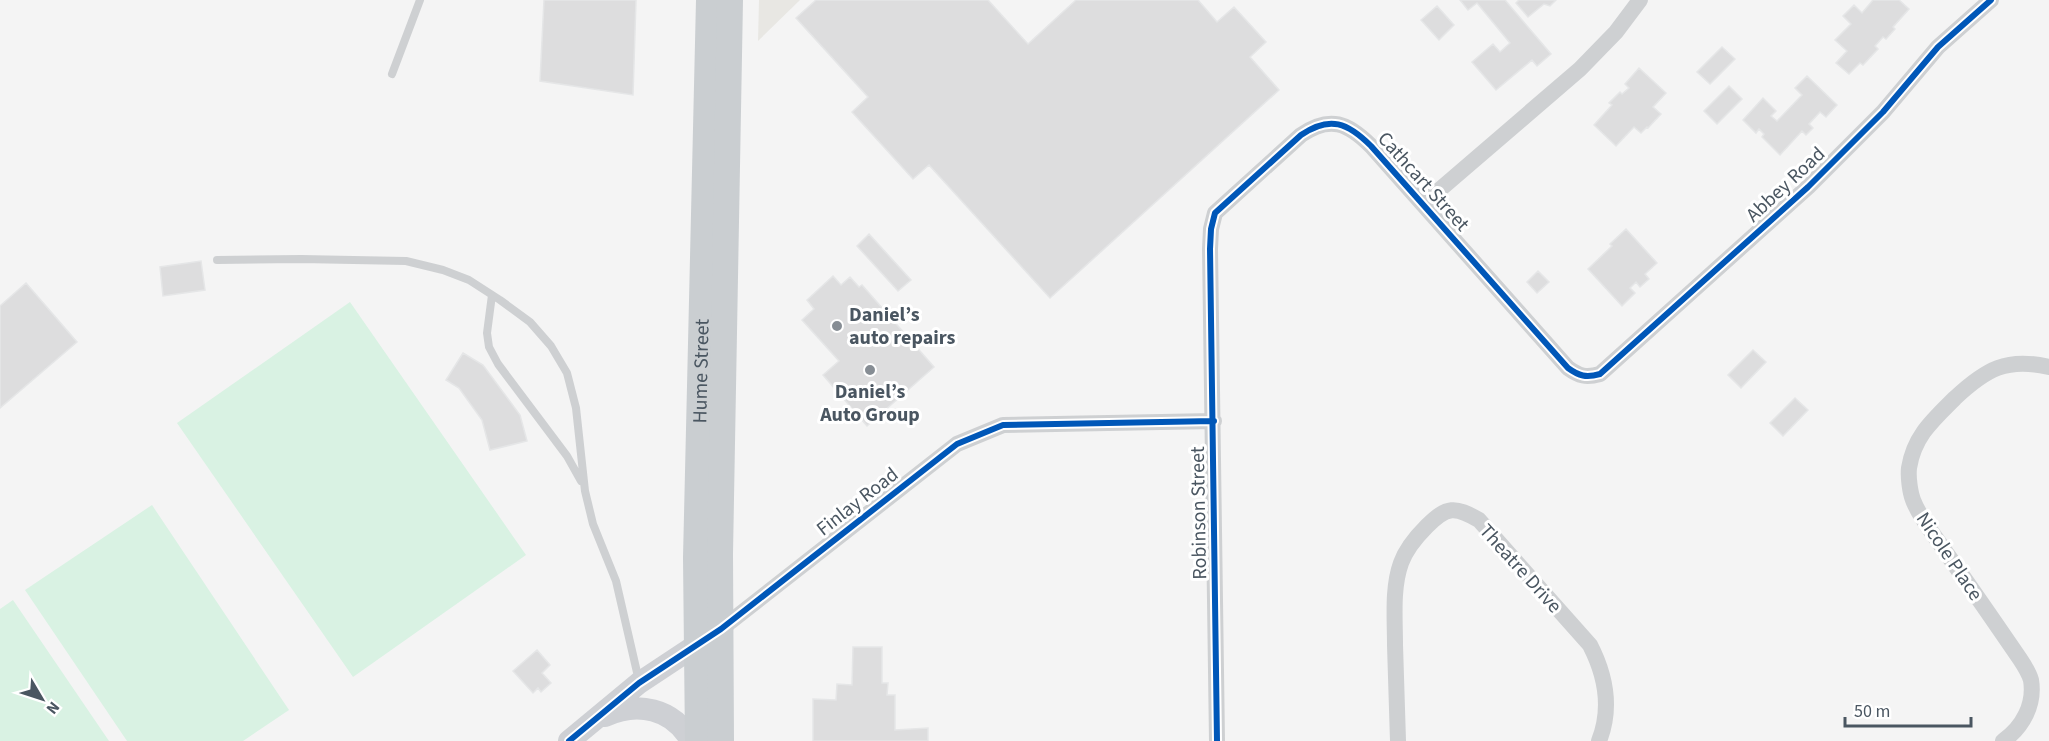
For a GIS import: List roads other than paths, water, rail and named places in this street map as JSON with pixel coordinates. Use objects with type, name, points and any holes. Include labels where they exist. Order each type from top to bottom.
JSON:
[{"type":"main road","name":"Hume Street","points":[[698,741],[696,558],[709,0]]},
{"type":"main road","name":"Hume Street","points":[[721,741],[720,542],[730,0]]},
{"type":"street","points":[[1423,204],[1580,69],[1616,32],[1640,0]]},
{"type":"street","name":"Abbey Road","points":[[1589,377],[1600,374],[1609,367],[1808,187],[1883,112],[1938,47],[1991,0]]},
{"type":"street","name":"Cathcart Street","points":[[1215,213],[1301,135],[1314,126],[1330,122],[1345,126],[1359,134],[1568,368],[1578,375],[1589,377]]},
{"type":"street","name":"Robinson Street","points":[[1215,213],[1210,249],[1214,421],[1216,741]]},
{"type":"street","name":"Nicole Place","points":[[2003,741],[2020,725],[2031,702],[2031,679],[2020,658],[1926,524],[1913,500],[1908,471],[1915,444],[1929,423],[1986,372],[2010,363],[2032,363],[2049,367]]},
{"type":"street","name":"Finlay Road","points":[[569,741],[639,683],[721,629],[957,444],[1003,425],[1214,421]]},
{"type":"street","name":"Theatre Drive","points":[[1398,741],[1395,613],[1396,586],[1401,562],[1416,538],[1430,523],[1445,511],[1462,510],[1479,520],[1590,645],[1599,663],[1606,688],[1605,725],[1599,741]]},
{"type":"street","points":[[592,721],[631,707],[646,708],[661,712],[674,721],[691,741]]},
{"type":"lane","points":[[392,74],[420,0]]},
{"type":"lane","points":[[217,260],[406,261],[443,270],[469,280],[530,322],[551,346],[567,373],[576,408],[584,487],[592,524],[616,581],[639,683]]},
{"type":"lane","points":[[492,295],[487,333],[489,347],[498,364],[567,456],[584,487]]},
{"type":"place","name":"Daniel’s auto repairs","points":[[837,326]]},
{"type":"place","name":"Daniel’s Auto Group","points":[[870,370]]}]
